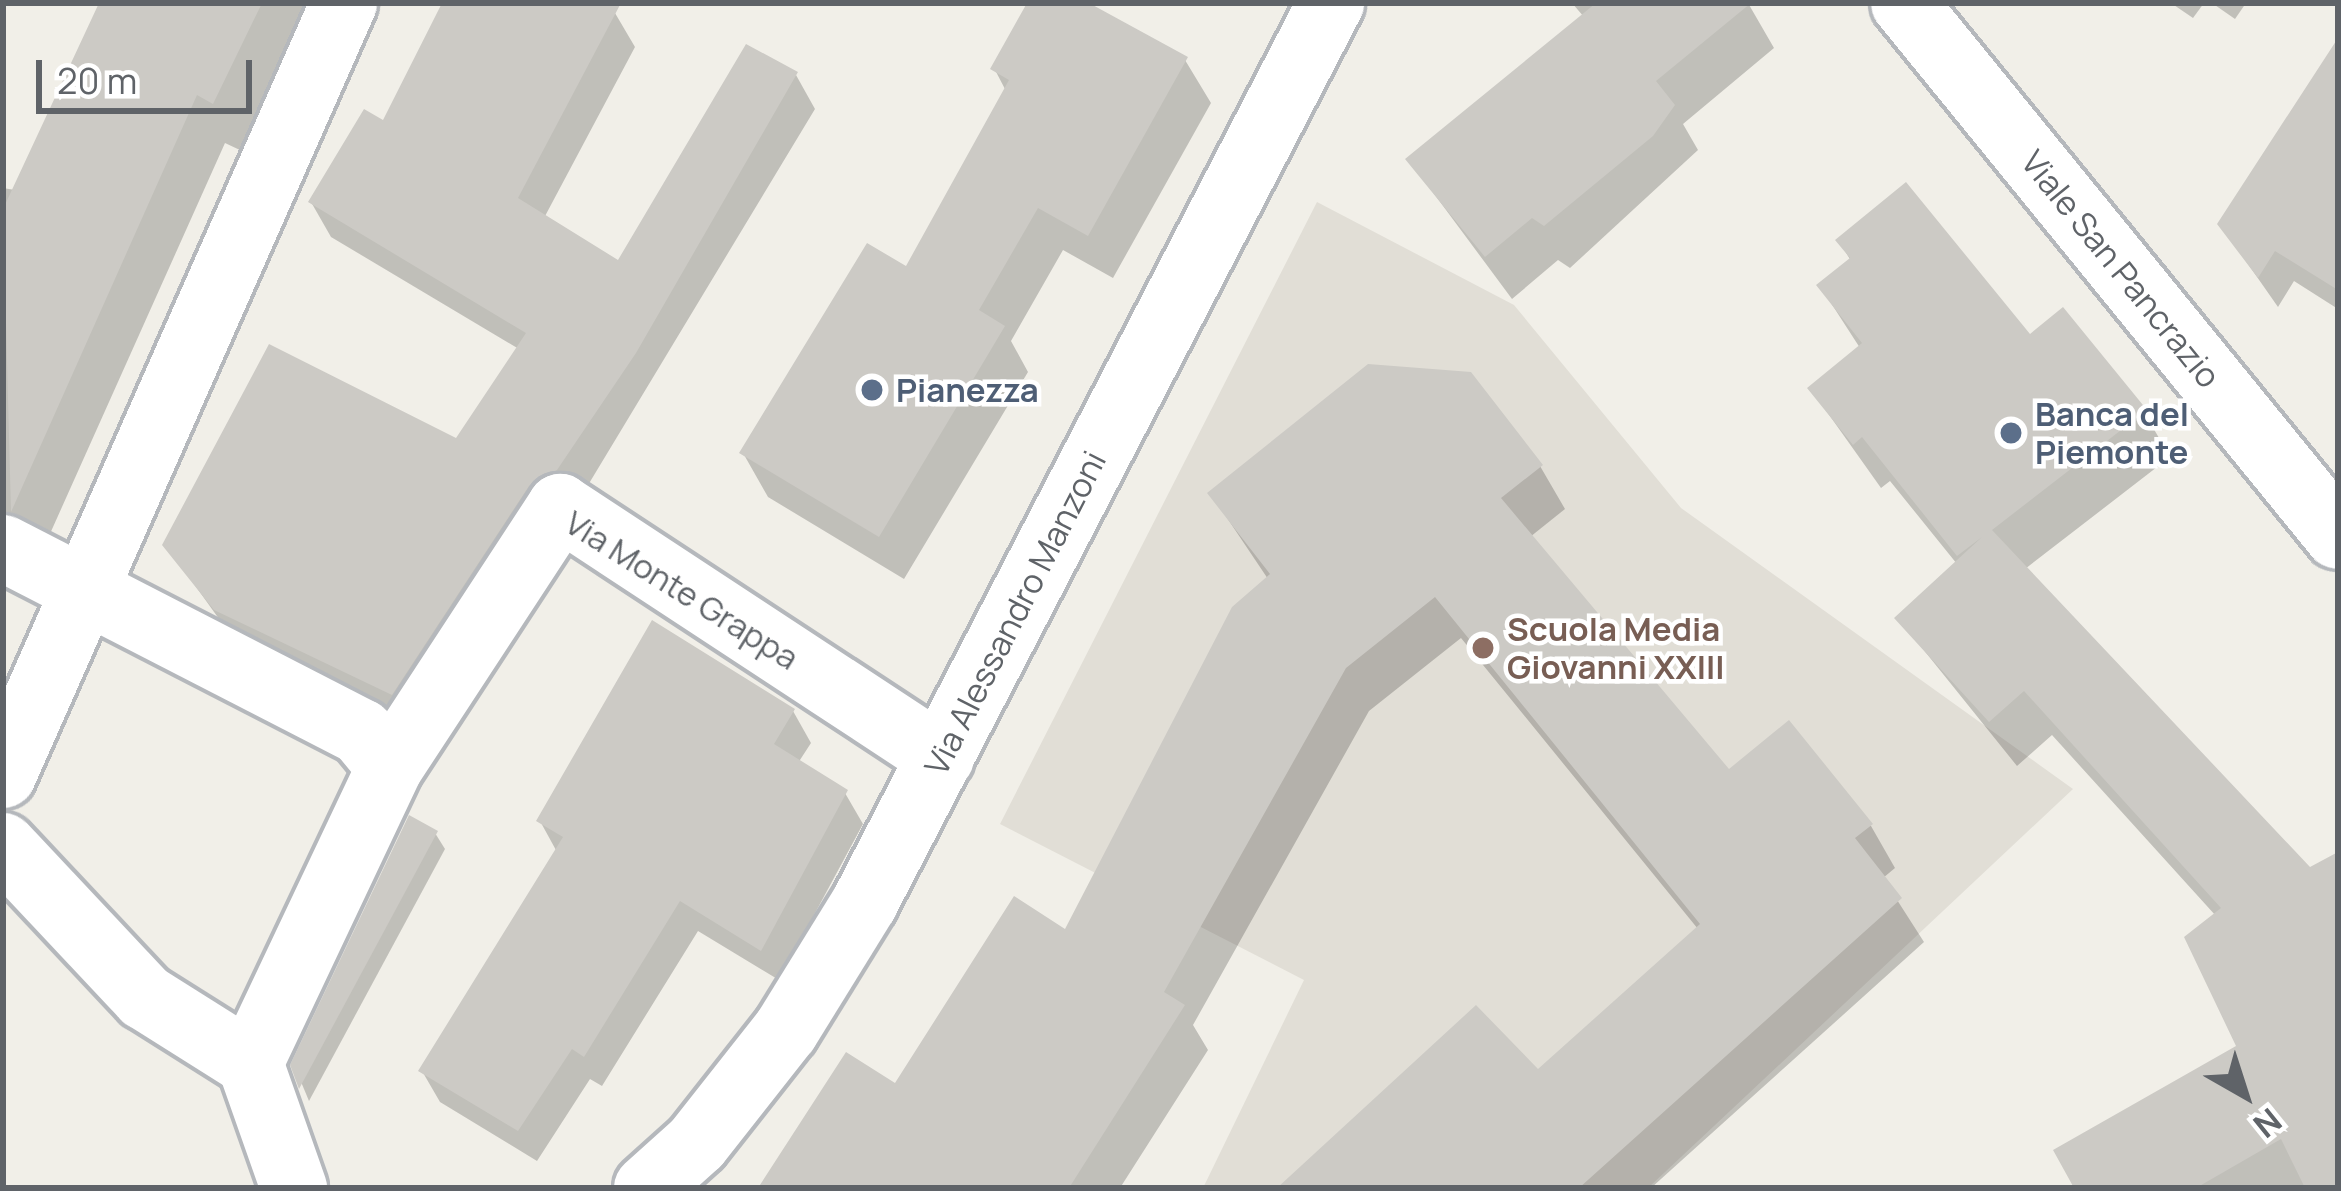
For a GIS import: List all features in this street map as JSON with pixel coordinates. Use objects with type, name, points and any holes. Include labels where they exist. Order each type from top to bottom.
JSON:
[{"type":"street","points":[[3,775],[344,3]]},
{"type":"street","name":"Via Alessandro Manzoni","points":[[647,1188],[697,1143],[785,1030],[941,757],[1330,3]]},
{"type":"street","name":"Viale San Pancrazio","points":[[1904,3],[2338,536]]},
{"type":"street","name":"Via Monte Grappa","points":[[250,1063],[390,767],[560,507],[941,757]]},
{"type":"street","points":[[3,548],[361,732],[390,767]]},
{"type":"street","points":[[3,845],[145,997],[250,1063],[294,1188]]},
{"type":"shaded area","name":"Scuola Media Giovanni XXIII","points":[[1317,202],[1514,305],[1681,508],[2073,789],[1648,1188],[1203,1188],[1304,980],[1000,824]]},
{"type":"building","points":[[99,3],[262,3],[213,104],[197,95],[11,512],[3,209]]},
{"type":"building","points":[[442,3],[621,3],[518,198],[618,260],[746,44],[798,72],[636,353],[557,470],[529,486],[392,695],[214,610],[162,545],[269,344],[456,438],[526,333],[308,202],[364,109],[383,120]]},
{"type":"building","points":[[1027,3],[1089,3],[1188,57],[1088,236],[1038,208],[979,310],[1005,326],[879,537],[739,453],[867,243],[906,266],[1009,80],[990,69]]},
{"type":"building","points":[[1596,3],[1751,3],[1656,81],[1675,105],[1653,136],[1544,226],[1532,218],[1485,257],[1405,159]]},
{"type":"building","points":[[2338,38],[2338,290],[2275,251],[2258,278],[2217,224]]},
{"type":"building","points":[[1906,182],[2030,334],[2063,307],[2147,410],[1992,530],[2310,867],[2338,852],[2338,1188],[2305,1188],[2281,1139],[2196,1188],[2074,1188],[2053,1150],[2236,1046],[2184,937],[2221,908],[2024,691],[1989,722],[1894,618],[1982,537],[1957,556],[1862,437],[1853,445],[1807,388],[1862,343],[1816,285],[1850,258],[1835,240]]},
{"type":"building","points":[[1368,364],[1471,372],[1543,465],[1501,498],[1729,769],[1789,720],[1873,824],[1855,838],[1902,898],[1579,1188],[1277,1188],[1476,1005],[1538,1069],[1700,924],[1435,597],[1346,668],[1164,992],[1185,1005],[1069,1188],[758,1188],[846,1052],[895,1083],[1014,896],[1065,929],[1232,607],[1270,574],[1207,493]]},
{"type":"building","points":[[652,620],[795,709],[774,744],[848,790],[761,951],[680,901],[584,1057],[572,1049],[518,1131],[418,1071],[563,837],[536,821]]},
{"type":"building","points":[[409,815],[438,831],[299,1089],[290,1065]]},
{"type":"place","name":"Pianezza","points":[[872,390]]},
{"type":"place","name":"Banca del Piemonte","points":[[2011,433]]},
{"type":"place","name":"Scuola Media Giovanni XXIII","points":[[1483,648]]}]
